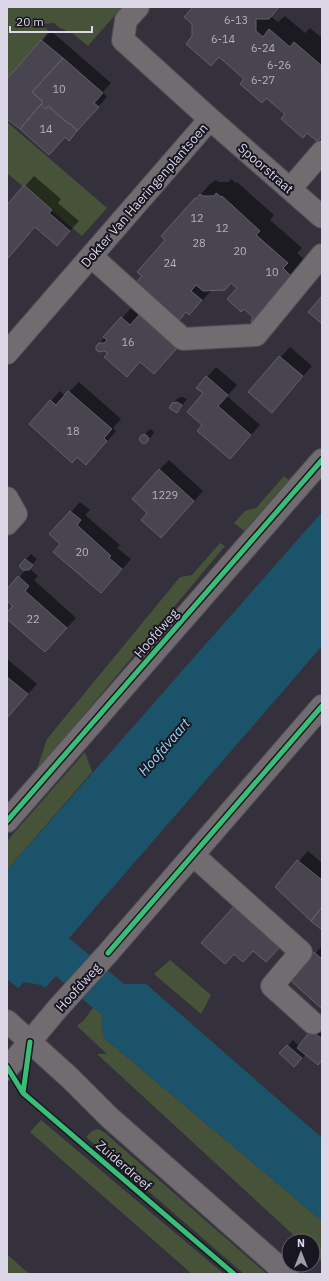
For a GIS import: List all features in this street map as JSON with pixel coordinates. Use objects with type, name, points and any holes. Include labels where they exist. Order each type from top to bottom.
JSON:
[{"type":"street","name":"Dokter Van Haeringenplantsoen","points":[[7,353],[210,119],[123,40],[126,20],[138,7]]},
{"type":"street","name":"Spoorstraat","points":[[210,119],[322,217]]},
{"type":"street","points":[[290,189],[322,152]]},
{"type":"street","points":[[91,256],[183,339],[256,335],[322,255]]},
{"type":"street","name":"Hoofdweg","points":[[7,821],[322,460]]},
{"type":"street","points":[[7,498],[16,514],[7,524]]},
{"type":"street","name":"Hoofdweg","points":[[7,1069],[58,1008],[193,856],[322,706]]},
{"type":"street","points":[[193,856],[301,952],[272,986],[313,1022]]},
{"type":"street","name":"Zuiderdreef","points":[[7,1021],[70,1078],[109,1117],[287,1274]]},
{"type":"green space","points":[[7,7],[122,7],[88,46],[72,33],[60,28],[54,23],[42,24],[49,31],[7,82]]},
{"type":"green space","points":[[7,122],[107,208],[82,236],[7,173]]},
{"type":"green space","points":[[284,476],[289,480],[244,531],[234,523],[245,511],[256,508]]},
{"type":"green space","points":[[220,543],[225,546],[36,772],[47,739],[180,577],[192,575]]},
{"type":"green space","points":[[85,752],[92,772],[7,870],[7,841]]},
{"type":"green space","points":[[170,960],[211,995],[201,1014],[154,974]]},
{"type":"green space","points":[[93,1008],[102,1014],[103,1037],[322,1221],[322,1262],[321,1233],[291,1233],[97,1054],[107,1054],[77,1026],[84,1020]]},
{"type":"green space","points":[[41,1120],[224,1274],[192,1274],[30,1132]]},
{"type":"green space","points":[[98,1129],[104,1132],[267,1274],[244,1274],[86,1137],[92,1131]]},
{"type":"green space","points":[[7,1254],[29,1274],[7,1274]]},
{"type":"water","name":"Hoofdvaart","points":[[322,512],[322,646],[69,938],[124,984],[146,984],[322,1138],[322,1221],[103,1037],[102,1014],[56,976],[45,988],[41,985],[24,982],[7,999],[7,870]]},
{"type":"pier","points":[[7,979],[19,989],[7,1001]]},
{"type":"building","points":[[193,7],[279,7],[269,19],[256,19],[256,31],[263,37],[269,29],[290,47],[294,42],[322,66],[322,136],[317,141],[307,133],[303,138],[281,119],[285,114],[266,98],[262,103],[240,84],[244,79],[219,57],[211,66],[186,44],[192,36],[192,24],[184,17]]},
{"type":"building","points":[[41,40],[63,58],[32,92],[43,102],[20,129],[7,119],[7,79]]},
{"type":"building","points":[[63,58],[103,93],[94,103],[99,107],[77,131],[70,123],[69,124],[48,106],[46,109],[41,104],[43,102],[32,92]]},
{"type":"building","points":[[41,104],[46,109],[48,106],[69,124],[70,123],[77,131],[69,141],[65,137],[49,155],[20,129]]},
{"type":"building","points":[[24,185],[52,210],[49,213],[70,231],[57,246],[35,227],[8,258],[7,205]]},
{"type":"building","points":[[216,193],[221,197],[222,196],[260,231],[256,235],[288,263],[283,268],[292,277],[252,322],[253,317],[244,309],[241,312],[227,299],[237,288],[231,283],[225,290],[203,291],[196,285],[191,291],[202,300],[189,315],[186,312],[178,322],[134,285],[142,276],[137,272],[165,240],[161,236],[195,198],[196,199],[200,194],[203,196],[214,196]]},
{"type":"building","points":[[322,296],[322,324],[308,312]]},
{"type":"building","points":[[139,315],[177,348],[154,374],[140,362],[127,377],[104,357],[108,353],[104,351],[98,352],[96,346],[107,340],[103,337],[121,317],[130,325]]},
{"type":"building","points":[[279,356],[303,376],[272,413],[248,392]]},
{"type":"building","points":[[206,376],[228,395],[218,406],[251,435],[230,459],[197,431],[202,425],[187,412],[203,393],[196,388]]},
{"type":"building","points":[[68,391],[112,429],[104,438],[107,441],[86,465],[77,457],[72,463],[29,424],[50,400],[56,405]]},
{"type":"building","points":[[177,402],[182,405],[177,413],[169,408],[172,403]]},
{"type":"building","points":[[144,434],[149,439],[144,444],[139,439]]},
{"type":"building","points":[[159,469],[194,501],[161,538],[141,520],[147,513],[132,499]]},
{"type":"building","points":[[70,511],[81,520],[77,525],[111,556],[109,558],[122,569],[101,593],[53,552],[60,544],[49,534]]},
{"type":"building","points":[[25,559],[33,565],[29,570],[23,570],[19,566]]},
{"type":"building","points":[[18,576],[29,586],[25,591],[67,628],[45,652],[7,619],[7,612],[13,606],[7,601],[7,589]]},
{"type":"building","points":[[7,677],[28,694],[7,718]]},
{"type":"building","points":[[297,860],[322,880],[322,907],[311,921],[275,887]]},
{"type":"building","points":[[237,903],[283,944],[266,962],[253,951],[243,962],[234,954],[225,964],[201,943]]},
{"type":"building","points":[[322,907],[322,930],[311,921]]},
{"type":"building","points":[[314,952],[322,959],[322,1009],[290,980]]},
{"type":"building","points":[[311,1030],[322,1039],[322,1060],[318,1065],[297,1048]]},
{"type":"building","points":[[287,1045],[302,1058],[294,1067],[279,1053]]},
{"type":"cycle path","points":[[7,821],[322,460]]},
{"type":"cycle path","points":[[108,953],[322,706]]},
{"type":"cycle path","points":[[23,1093],[30,1042]]},
{"type":"cycle path","points":[[7,1067],[23,1093],[234,1274]]}]
